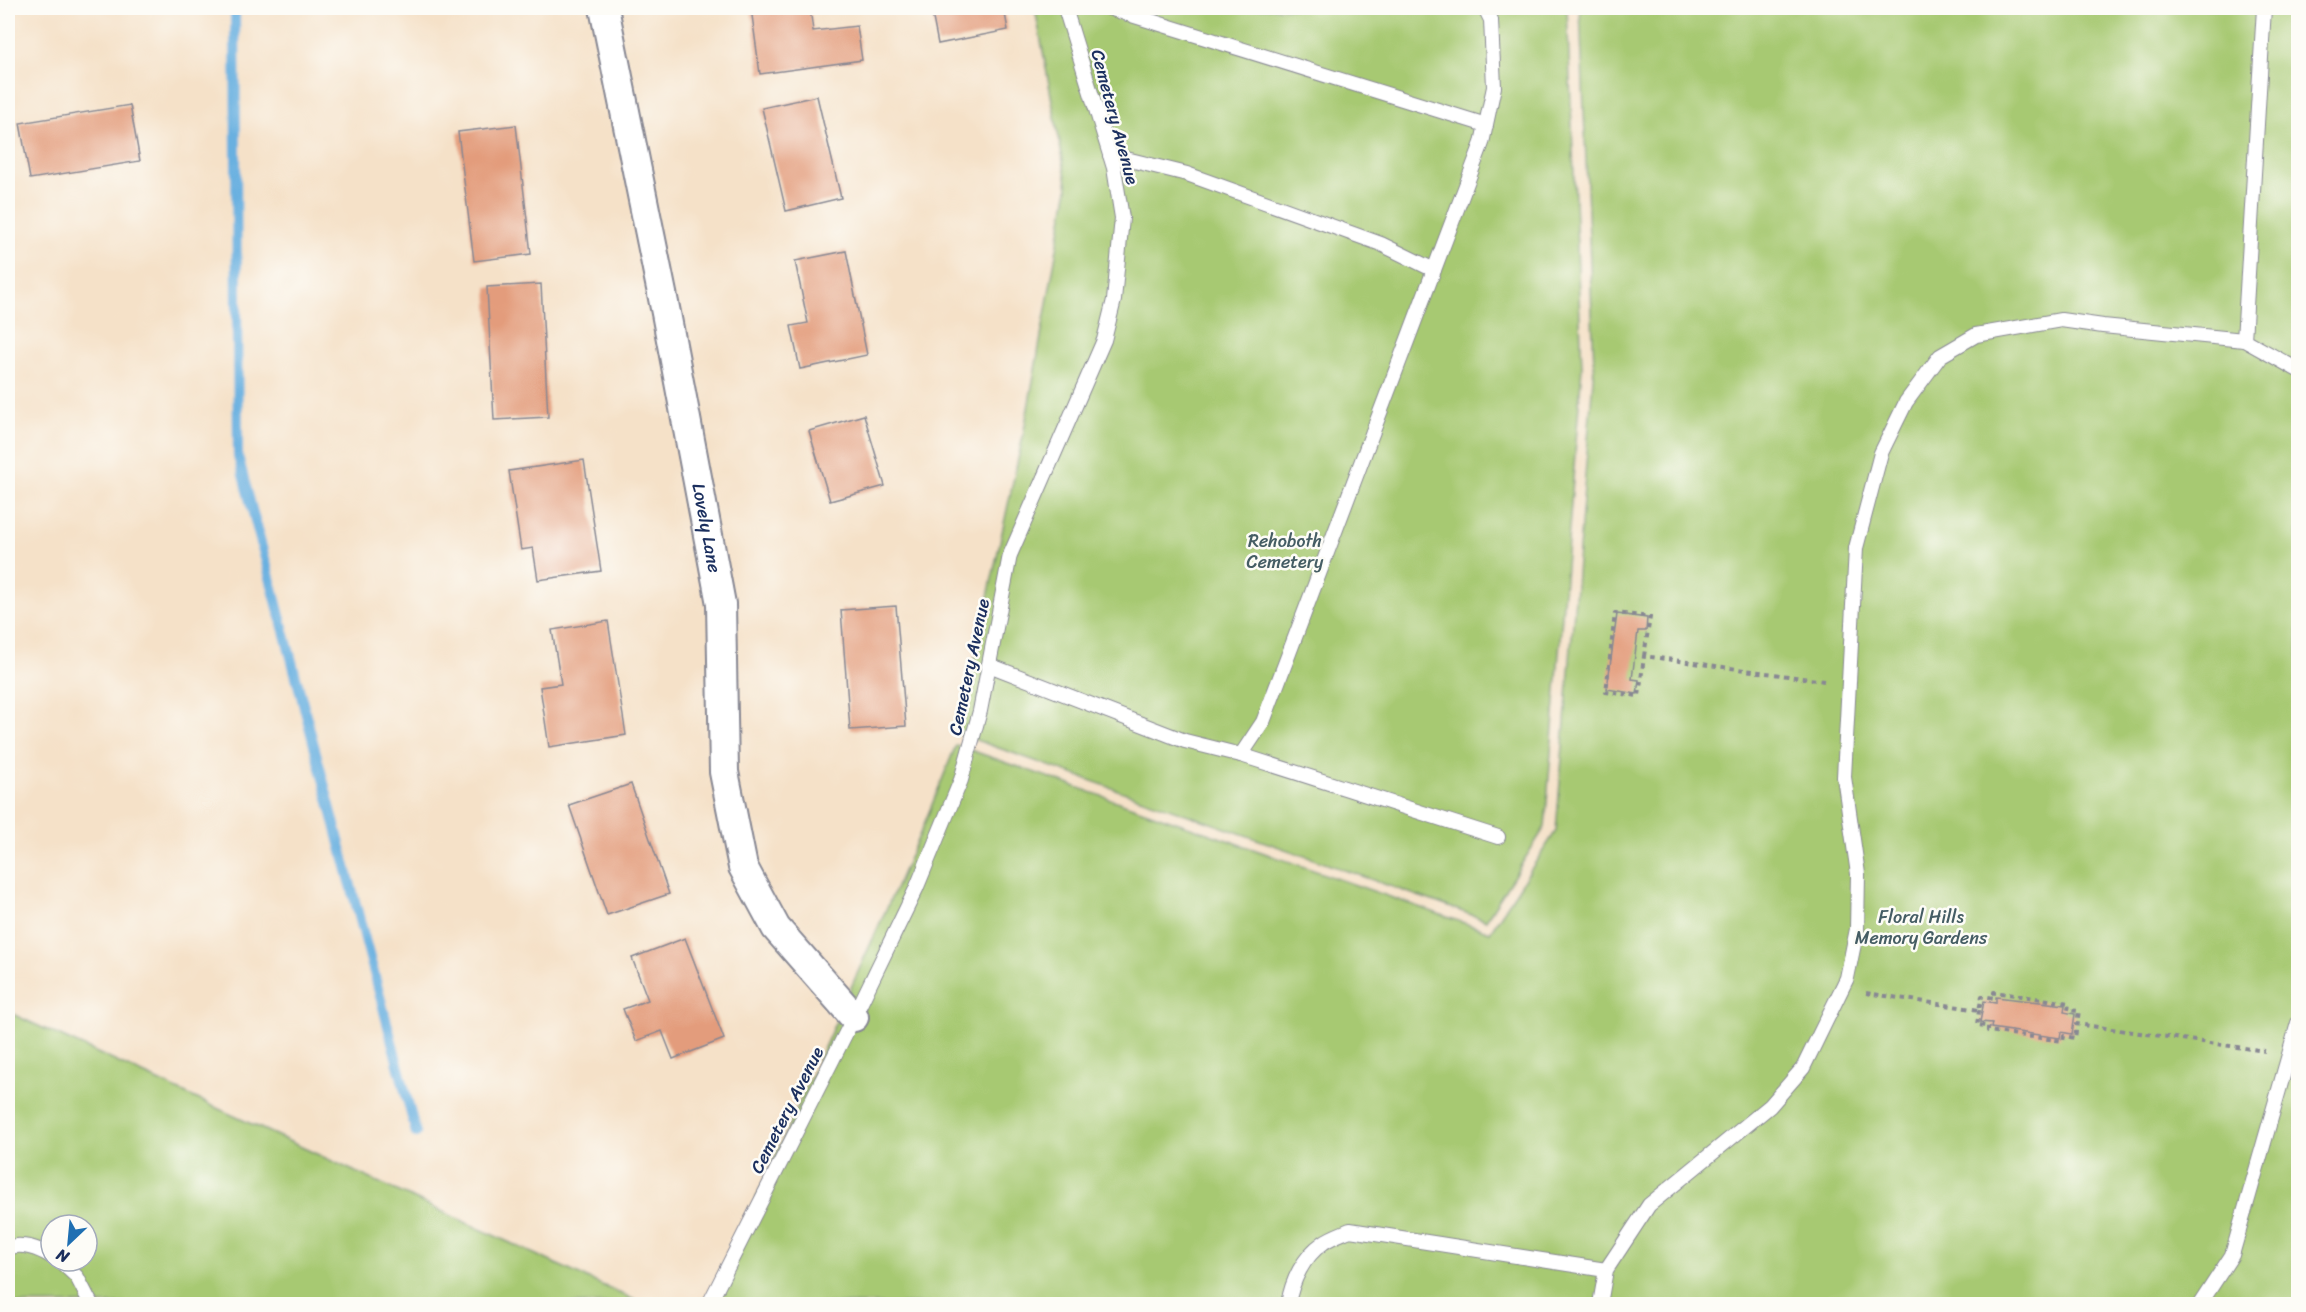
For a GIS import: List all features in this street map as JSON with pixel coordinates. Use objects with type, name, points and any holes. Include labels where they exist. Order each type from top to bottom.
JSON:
[{"type":"street","name":"Lovely Lane","points":[[604,8],[666,313],[721,604],[724,772],[743,867],[776,928],[854,1017]]},
{"type":"lane","name":"Cemetery Avenue","points":[[709,1305],[916,889],[961,780],[980,711],[1010,555],[1104,340],[1114,300],[1122,218],[1110,155],[1065,8]]},
{"type":"lane","points":[[1109,8],[1486,124]]},
{"type":"lane","points":[[1241,755],[1263,722],[1482,143],[1494,87],[1491,20],[1485,8]]},
{"type":"lane","points":[[2244,340],[2264,8]]},
{"type":"lane","points":[[1110,155],[1187,174],[1381,244],[1434,270]]},
{"type":"lane","points":[[1600,1305],[1606,1270],[1649,1205],[1770,1106],[1803,1068],[1847,978],[1857,929],[1858,874],[1844,777],[1856,548],[1881,453],[1906,402],[1940,356],[1976,335],[2061,320],[2244,340],[2298,370]]},
{"type":"lane","points":[[989,665],[1185,741],[1241,755],[1498,837]]},
{"type":"lane","points":[[2200,1305],[2232,1255],[2298,1023]]},
{"type":"lane","points":[[1288,1305],[1291,1288],[1303,1263],[1323,1243],[1350,1230],[1606,1270]]},
{"type":"lane","points":[[8,1248],[14,1245],[39,1249]]},
{"type":"lane","points":[[73,1273],[91,1305]]},
{"type":"path","points":[[1615,614],[1650,617],[1644,656],[1639,696],[1606,692],[1615,614]]},
{"type":"path","points":[[1644,656],[1848,684]]},
{"type":"path","points":[[1842,989],[1979,1010]]},
{"type":"path","points":[[1994,992],[2069,1004],[2068,1010],[2079,1011],[2077,1024],[2075,1038],[2064,1036],[2063,1041],[1988,1031],[1988,1026],[1977,1025],[1982,996],[1994,998],[1994,992]]},
{"type":"path","points":[[2077,1024],[2289,1055]]},
{"type":"green space","name":"Rehoboth Cemetery","points":[[1035,8],[1567,8],[1582,367],[1545,827],[1486,920],[956,733],[971,675],[1023,436],[1068,188]]},
{"type":"green space","name":"Floral Hills Memory Gardens","points":[[1580,8],[2298,8],[2298,1299],[2292,1304],[709,1304],[923,827],[956,745],[1490,932],[1556,831],[1594,366]]},
{"type":"green space","points":[[8,1012],[643,1304],[8,1304]]},
{"type":"building","points":[[751,8],[810,8],[813,31],[857,26],[862,60],[760,74]]},
{"type":"building","points":[[931,8],[1004,8],[1008,30],[938,44]]},
{"type":"building","points":[[817,96],[841,198],[786,211],[762,108]]},
{"type":"building","points":[[130,105],[140,161],[30,179],[20,123]]},
{"type":"building","points":[[516,125],[531,254],[474,261],[458,132]]},
{"type":"building","points":[[846,251],[867,355],[800,369],[791,326],[808,323],[795,261]]},
{"type":"building","points":[[541,284],[548,417],[494,420],[487,287]]},
{"type":"building","points":[[864,415],[885,486],[830,501],[809,431]]},
{"type":"building","points":[[584,460],[601,571],[538,580],[533,548],[521,550],[509,471]]},
{"type":"building","points":[[896,606],[906,726],[850,730],[841,610]]},
{"type":"building","points":[[1617,614],[1647,618],[1646,631],[1638,631],[1632,679],[1639,680],[1637,694],[1607,689]]},
{"type":"building","points":[[608,621],[626,735],[549,747],[540,687],[561,684],[552,630]]},
{"type":"building","points":[[631,784],[669,894],[607,915],[569,805]]},
{"type":"building","points":[[685,938],[724,1039],[673,1059],[662,1031],[636,1041],[623,1009],[648,1000],[632,958]]},
{"type":"building","points":[[1996,997],[2065,1005],[2064,1012],[2075,1014],[2072,1034],[2061,1032],[2060,1038],[1991,1028],[1992,1023],[1980,1022],[1984,1001],[1996,1003]]},
{"type":"waterway","points":[[235,8],[238,456],[416,1133]]}]
